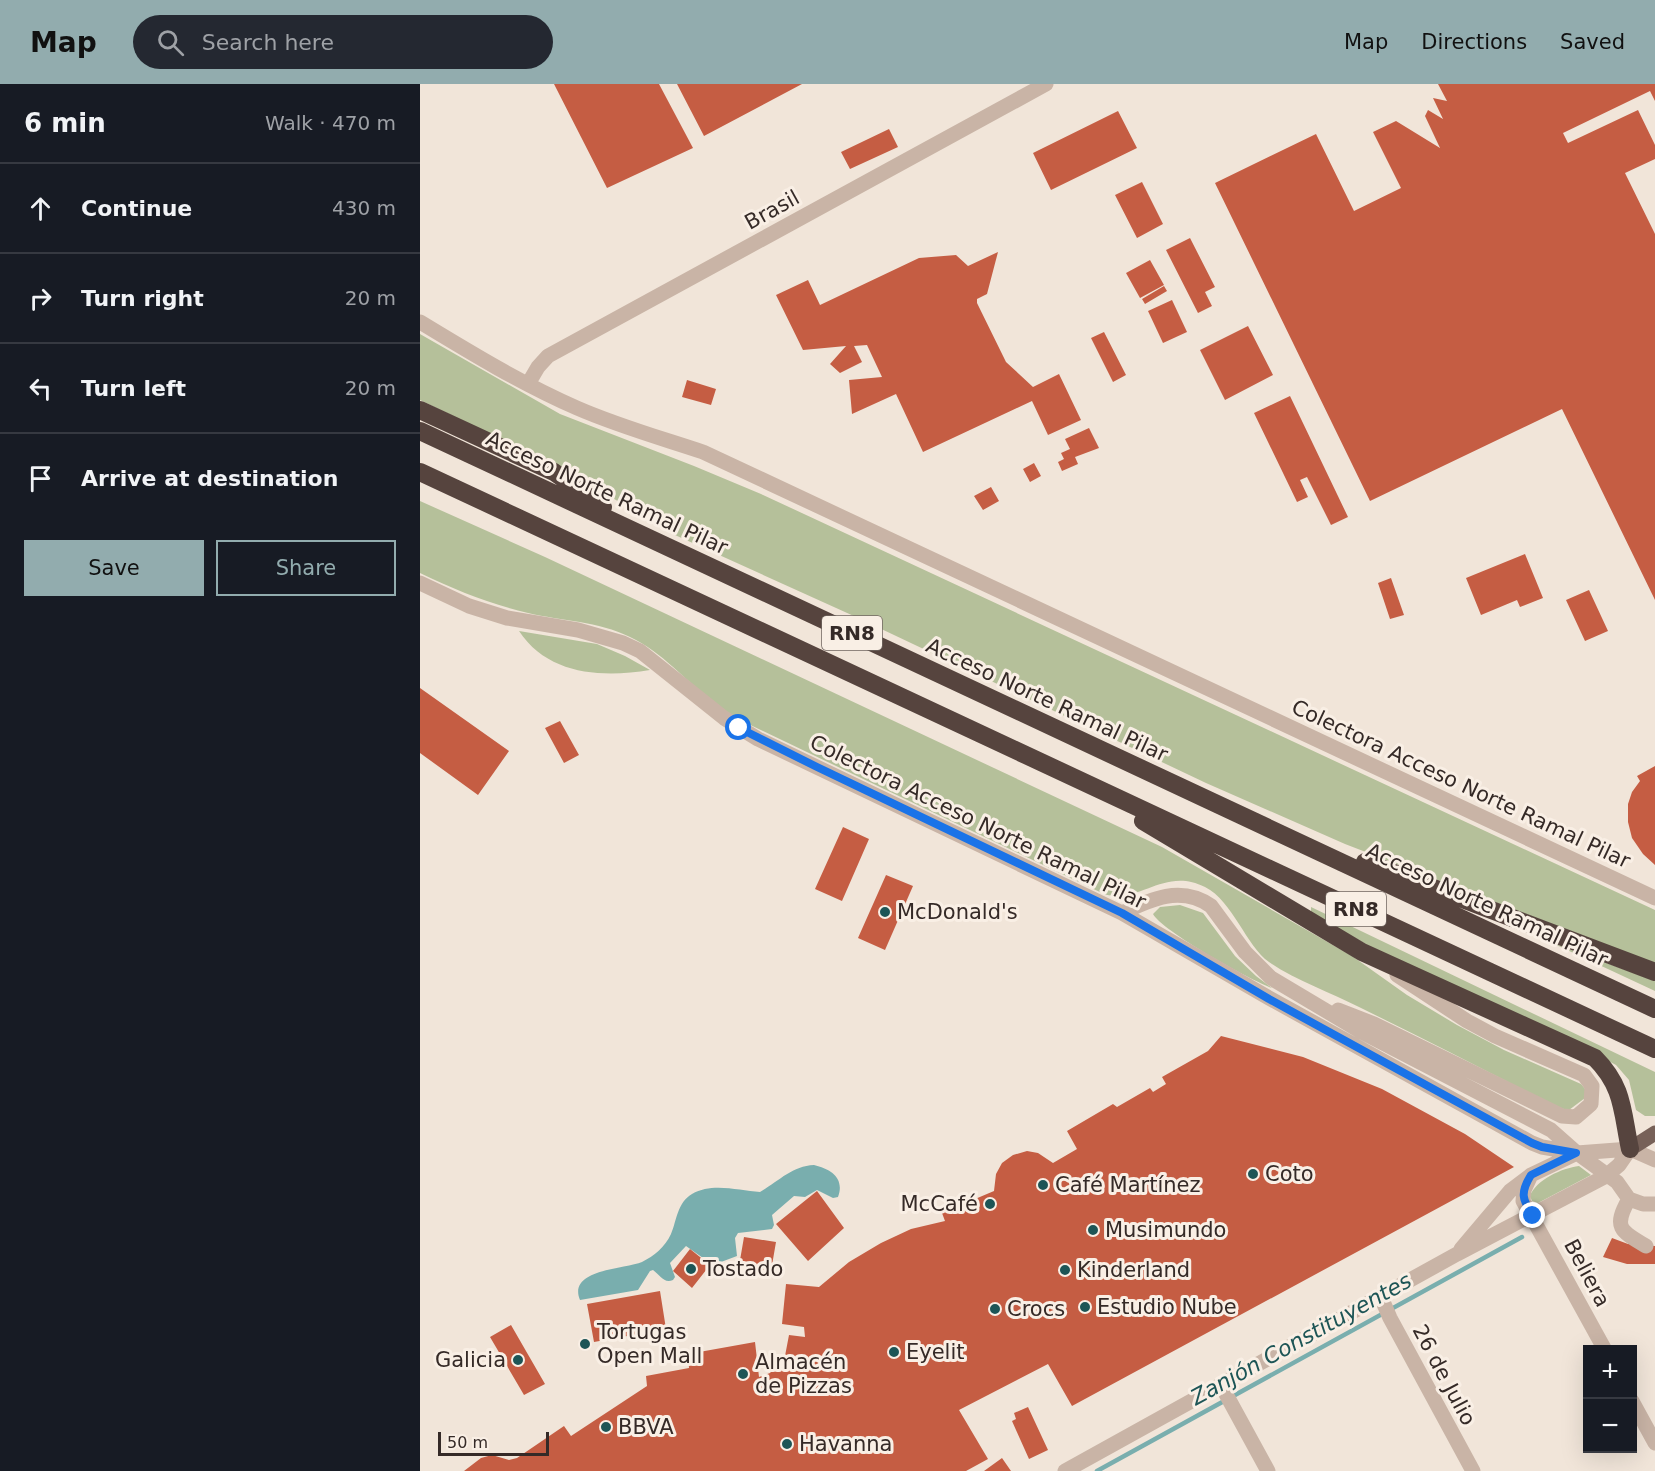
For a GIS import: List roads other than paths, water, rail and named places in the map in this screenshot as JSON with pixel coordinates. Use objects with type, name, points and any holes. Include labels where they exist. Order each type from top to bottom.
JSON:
[{"type":"highway","points":[[420,410],[554,472],[638,533]]},
{"type":"highway","name":"Acceso Norte Ramal Pilar","points":[[420,431],[1655,1009]]},
{"type":"highway","name":"RN8","points":[[420,473],[1655,1049]]},
{"type":"highway","points":[[1056,770],[1362,952],[1595,1058],[1609,1071],[1618,1089],[1630,1149]]},
{"type":"highway","points":[[1284,836],[1393,872],[1655,972]]},
{"type":"main road","points":[[1630,1149],[1655,1133]]},
{"type":"main road","points":[[1630,1149],[1655,1142]]},
{"type":"main road","points":[[1630,1149],[1655,1147]]},
{"type":"street","name":"Brasil","points":[[528,384],[548,356],[1046,84]]},
{"type":"street","name":"Colectora Acceso Norte Ramal Pilar","points":[[420,322],[471,353],[578,408],[633,430],[703,452],[1655,898]]},
{"type":"street","name":"Colectora Acceso Norte Ramal Pilar","points":[[420,583],[469,606],[507,618],[578,630],[622,643],[640,651],[724,718],[758,739],[1122,913],[1269,999],[1532,1143],[1576,1153]]},
{"type":"street","points":[[1122,913],[1162,896],[1184,895],[1203,900],[1215,910],[1252,960],[1271,978],[1360,1031],[1551,1130],[1576,1153],[1617,1182],[1629,1199],[1643,1204],[1655,1204]]},
{"type":"street","points":[[1299,995],[1374,1024],[1562,1116],[1576,1117],[1591,1104],[1592,1086],[1584,1075],[1476,1026],[1362,952]]},
{"type":"street","points":[[1066,1471],[1222,1388],[1385,1306],[1457,1254],[1606,1176],[1619,1165],[1630,1149]]},
{"type":"street","points":[[1457,1254],[1510,1191],[1531,1175],[1576,1153],[1630,1149],[1655,1160]]},
{"type":"street","name":"Beliera","points":[[1531,1175],[1524,1191],[1523,1201],[1602,1345]]},
{"type":"street","points":[[1629,1199],[1621,1214],[1620,1224],[1624,1233],[1646,1246]]},
{"type":"street","name":"26 de Julio","points":[[1385,1306],[1473,1471]]},
{"type":"street","points":[[1222,1388],[1268,1471]]},
{"type":"street","points":[[1637,1410],[1655,1443]]},
{"type":"water","points":[[814,1165],[835,1175],[840,1185],[838,1197],[833,1198],[817,1190],[805,1197],[794,1196],[772,1215],[774,1225],[772,1229],[738,1233],[735,1238],[737,1256],[713,1265],[686,1246],[670,1263],[675,1277],[673,1280],[665,1280],[653,1270],[638,1290],[580,1300],[578,1290],[582,1282],[590,1276],[642,1262],[659,1251],[671,1234],[680,1207],[692,1194],[709,1188],[760,1192],[792,1171]]},
{"type":"waterway","name":"Zanjón Constituyentes","points":[[1097,1471],[1522,1237]]},
{"type":"place","name":"McDonald's","points":[[885,912]]},
{"type":"place","name":"Coto","points":[[1253,1174]]},
{"type":"place","name":"Café Martínez","points":[[1043,1185]]},
{"type":"place","name":"McCafé","points":[[990,1204]]},
{"type":"place","name":"Musimundo","points":[[1093,1230]]},
{"type":"place","name":"Tostado","points":[[691,1269]]},
{"type":"place","name":"Kinderland","points":[[1065,1270]]},
{"type":"place","name":"Estudio Nube","points":[[1085,1307]]},
{"type":"place","name":"Crocs","points":[[995,1309]]},
{"type":"place","name":"Tortugas Open Mall","points":[[585,1344]]},
{"type":"place","name":"Eyelit","points":[[894,1352]]},
{"type":"place","name":"Galicia","points":[[518,1360]]},
{"type":"place","name":"Almacén de Pizzas","points":[[743,1374]]},
{"type":"place","name":"BBVA","points":[[606,1427]]},
{"type":"place","name":"Havanna","points":[[787,1444]]}]
